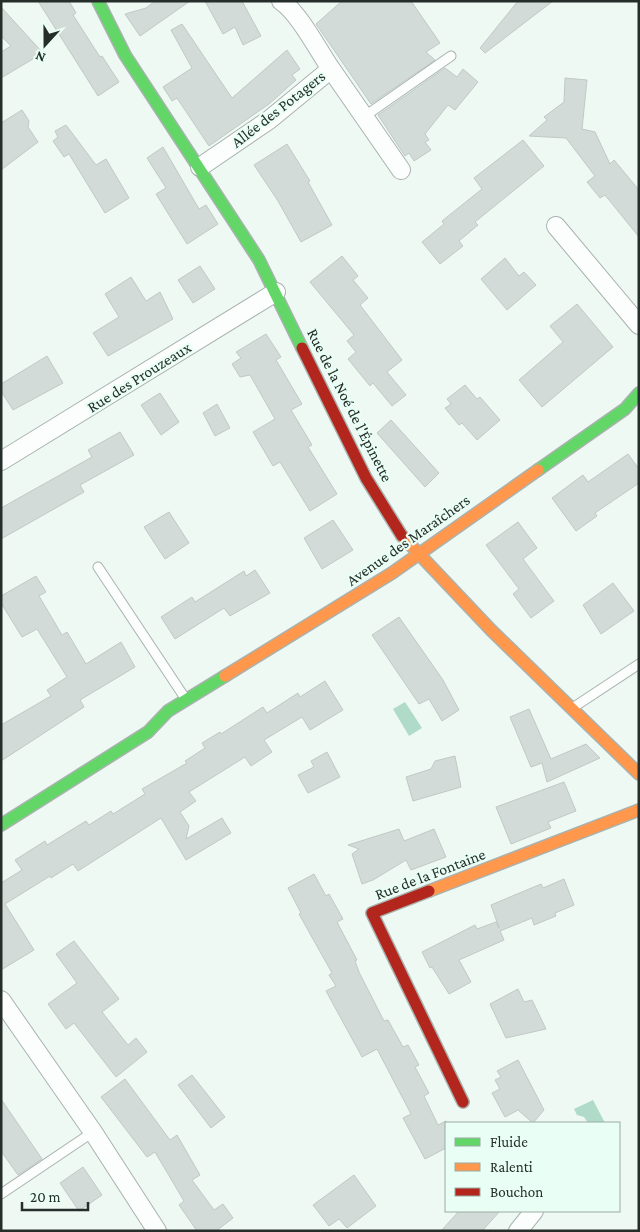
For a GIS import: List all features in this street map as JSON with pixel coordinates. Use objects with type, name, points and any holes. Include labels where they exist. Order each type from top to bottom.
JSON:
[{"type":"street","name":"Rue de la Noé de l'Épinette","points":[[98,1],[125,55],[200,166],[259,260],[366,478],[406,541],[491,630],[639,774]]},
{"type":"street","name":"Allée des Potagers","points":[[281,1],[296,15],[300,24],[401,170]]},
{"type":"street","name":"Allée des Potagers","points":[[200,166],[269,120],[331,68]]},
{"type":"street","points":[[556,226],[639,325]]},
{"type":"street","name":"Rue des Prouzeaux","points":[[1,461],[276,292]]},
{"type":"street","name":"Avenue des Maraîchers","points":[[1,825],[148,732],[168,711],[320,616],[341,606],[419,554],[625,409],[639,393]]},
{"type":"street","name":"Rue de la Fontaine","points":[[463,1102],[372,913],[639,810]]},
{"type":"street","points":[[1,1000],[94,1132],[158,1231]]},
{"type":"street","points":[[518,1231],[533,1212]]},
{"type":"lane","points":[[365,116],[451,56]]},
{"type":"lane","points":[[98,567],[186,700]]},
{"type":"lane","points":[[571,708],[639,664]]},
{"type":"lane","points":[[1,1194],[94,1132]]},
{"type":"shaded area","points":[[405,702],[422,728],[409,736],[393,709]]},
{"type":"shaded area","points":[[593,1100],[604,1122],[587,1122],[584,1117],[577,1115],[574,1109]]},
{"type":"building","points":[[38,1],[69,1],[76,13],[73,15],[100,57],[102,56],[119,82],[98,96]]},
{"type":"building","points":[[155,1],[190,1],[140,36],[125,14],[146,8]]},
{"type":"building","points":[[205,1],[242,1],[261,36],[243,45],[235,27],[223,34]]},
{"type":"building","points":[[342,1],[411,1],[440,43],[426,52],[435,60],[371,104],[316,24]]},
{"type":"building","points":[[518,1],[553,1],[485,53],[480,48]]},
{"type":"building","points":[[1,7],[43,53],[1,78],[1,52],[11,46],[1,36]]},
{"type":"building","points":[[182,24],[232,98],[287,50],[300,69],[292,75],[296,80],[269,104],[209,146],[177,98],[172,101],[163,87],[192,68],[171,30]]},
{"type":"building","points":[[445,68],[457,77],[463,69],[478,82],[455,110],[448,105],[425,134],[429,140],[425,142],[431,150],[414,161],[409,153],[405,156],[378,115]]},
{"type":"building","points":[[565,78],[587,80],[582,129],[595,132],[610,164],[614,160],[639,190],[639,237],[605,195],[600,198],[587,182],[595,176],[566,138],[529,136],[547,120],[544,117],[564,102]]},
{"type":"building","points":[[22,110],[29,121],[28,127],[38,142],[1,170],[1,123]]},
{"type":"building","points":[[66,125],[96,165],[106,159],[129,198],[105,213],[69,154],[64,157],[53,141],[58,137],[55,131]]},
{"type":"building","points":[[523,140],[544,166],[475,222],[478,225],[459,241],[463,246],[440,264],[422,242],[444,224],[442,221],[482,189],[474,178]]},
{"type":"building","points":[[287,144],[310,181],[308,182],[332,225],[301,242],[278,201],[254,165]]},
{"type":"building","points":[[163,147],[199,209],[206,205],[218,224],[187,244],[156,194],[166,188],[147,158]]},
{"type":"building","points":[[342,256],[358,276],[353,280],[368,298],[360,305],[402,360],[387,372],[406,395],[392,406],[373,383],[370,386],[348,359],[356,352],[347,341],[354,335],[310,282]]},
{"type":"building","points":[[505,258],[519,276],[524,272],[536,285],[507,310],[481,279]]},
{"type":"building","points":[[200,266],[215,289],[193,303],[178,280]]},
{"type":"building","points":[[131,277],[146,301],[160,292],[173,319],[108,356],[93,333],[119,317],[105,294]]},
{"type":"building","points":[[577,304],[613,347],[542,407],[519,380],[563,342],[550,326]]},
{"type":"building","points":[[266,334],[281,357],[276,360],[302,404],[291,410],[312,445],[308,447],[337,494],[310,511],[280,462],[273,466],[253,432],[275,419],[250,375],[240,377],[232,364],[241,358],[236,352]]},
{"type":"building","points":[[47,356],[63,383],[13,410],[1,391],[1,384]]},
{"type":"building","points":[[465,385],[477,399],[480,397],[500,420],[477,440],[462,423],[459,425],[445,408],[451,404],[447,399]]},
{"type":"building","points":[[160,393],[179,422],[161,435],[141,405]]},
{"type":"building","points":[[217,404],[230,428],[215,436],[203,413]]},
{"type":"building","points":[[391,420],[439,473],[425,487],[377,433]]},
{"type":"building","points":[[120,432],[134,455],[80,485],[84,492],[1,539],[1,508],[92,457],[88,450]]},
{"type":"building","points":[[628,454],[639,469],[639,483],[595,513],[597,516],[576,531],[552,498],[583,475],[588,482]]},
{"type":"building","points":[[169,512],[189,543],[165,559],[144,527]]},
{"type":"building","points":[[333,520],[353,550],[322,569],[304,538]]},
{"type":"building","points":[[518,522],[537,548],[523,559],[554,601],[531,618],[513,594],[519,589],[486,545]]},
{"type":"building","points":[[255,570],[270,593],[230,616],[224,608],[175,639],[161,617],[192,597],[195,602],[244,571],[246,576]]},
{"type":"building","points":[[36,576],[46,592],[39,596],[62,635],[67,632],[86,664],[121,642],[135,667],[80,700],[84,707],[1,761],[1,725],[51,696],[47,690],[67,677],[37,629],[22,637],[1,603],[1,596]]},
{"type":"building","points":[[613,583],[634,611],[601,634],[583,605]]},
{"type":"building","points":[[399,617],[443,680],[459,710],[442,721],[429,699],[419,704],[372,635]]},
{"type":"building","points":[[325,681],[343,710],[310,730],[302,717],[264,740],[272,752],[251,766],[245,757],[189,792],[196,801],[180,812],[189,826],[186,839],[222,818],[231,833],[186,860],[161,818],[78,871],[73,864],[51,878],[50,876],[5,904],[34,950],[1,970],[1,883],[22,870],[15,860],[45,841],[47,845],[86,821],[89,825],[111,811],[113,814],[145,794],[142,789],[187,763],[185,761],[205,748],[202,743],[220,732],[221,734],[263,707],[267,713],[298,693],[300,697]]},
{"type":"building","points":[[529,709],[551,759],[586,744],[600,758],[547,782],[542,763],[531,767],[510,717]]},
{"type":"building","points":[[327,752],[340,777],[308,793],[298,775],[314,767],[311,761]]},
{"type":"building","points":[[455,756],[461,787],[413,801],[406,777],[431,769],[435,761]]},
{"type":"building","points":[[564,782],[576,811],[548,822],[551,828],[511,844],[496,807]]},
{"type":"building","points":[[399,829],[404,841],[434,829],[446,857],[411,870],[406,860],[373,880],[362,884],[352,854],[359,849],[348,845]]},
{"type":"building","points":[[314,874],[326,896],[329,894],[343,919],[337,922],[357,960],[355,961],[359,972],[384,1021],[388,1020],[403,1047],[408,1045],[419,1065],[415,1067],[429,1093],[424,1096],[438,1125],[446,1121],[445,1149],[425,1159],[403,1118],[411,1114],[377,1049],[362,1057],[326,991],[336,986],[329,975],[332,973],[299,914],[301,913],[288,888]]},
{"type":"building","points":[[564,879],[574,905],[555,913],[556,916],[534,925],[532,918],[500,931],[504,940],[459,960],[471,982],[449,994],[432,967],[430,968],[422,952],[475,925],[477,929],[496,922],[499,928],[491,905],[541,884],[543,888]]},
{"type":"building","points":[[74,941],[119,999],[102,1012],[128,1045],[136,1038],[147,1052],[116,1077],[74,1023],[66,1029],[48,1004],[77,983],[56,954]]},
{"type":"building","points":[[518,989],[524,1002],[532,1000],[546,1029],[506,1038],[490,1004]]},
{"type":"building","points":[[518,1060],[544,1110],[534,1122],[518,1110],[505,1117],[492,1093],[500,1089],[495,1080],[501,1077],[497,1071]]},
{"type":"building","points":[[192,1075],[225,1117],[211,1128],[178,1085]]},
{"type":"building","points":[[125,1079],[170,1140],[177,1135],[200,1175],[192,1180],[214,1210],[223,1204],[233,1218],[216,1231],[197,1231],[179,1205],[184,1201],[155,1152],[147,1157],[101,1097]]},
{"type":"building","points":[[1,1099],[42,1159],[18,1175],[1,1151]]},
{"type":"building","points":[[83,1167],[102,1195],[79,1211],[60,1183]]},
{"type":"building","points":[[354,1175],[376,1206],[347,1228],[339,1219],[329,1226],[313,1205]]},
{"type":"building","points":[[458,1212],[499,1212],[482,1231],[441,1231]]},
{"type":"traffic: fast","points":[[98,1],[125,55],[259,260],[302,348]]},
{"type":"traffic: fast","points":[[538,470],[625,409],[639,393]]},
{"type":"traffic: fast","points":[[1,825],[148,732],[168,711],[225,676]]},
{"type":"traffic: slow","points":[[225,676],[392,573],[538,470]]},
{"type":"traffic: slow","points":[[402,536],[491,630],[639,774]]},
{"type":"traffic: slow","points":[[429,891],[639,810]]},
{"type":"traffic: jam","points":[[302,348],[366,478],[402,536]]},
{"type":"traffic: jam","points":[[429,891],[372,913],[463,1102]]}]
